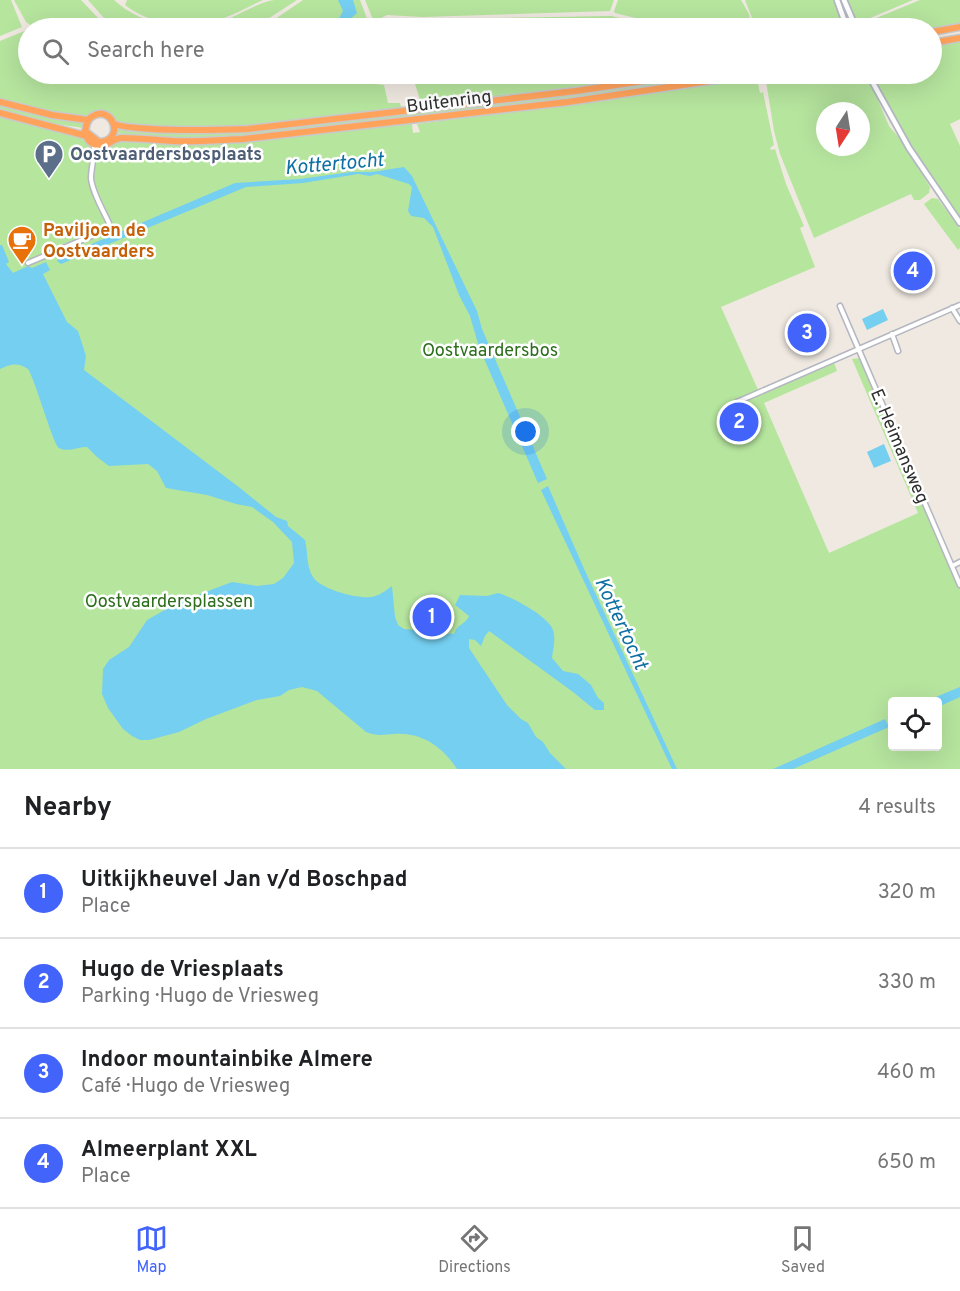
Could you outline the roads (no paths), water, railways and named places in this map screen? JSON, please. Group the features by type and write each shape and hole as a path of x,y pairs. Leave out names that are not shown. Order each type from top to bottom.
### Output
{"highway":[{"path":"942,30 960,27"},
{"path":"942,42 960,38"},
{"name":"Buitenring","path":"114,124 174,130 248,129 623,84"},
{"name":"Buitenring","path":"112,139 118,136 143,140 243,139 568,102 690,84"},
{"path":"0,102 52,115 88,120"},
{"path":"0,113 86,133 100,144 112,139 114,124 110,117 101,114 94,115 88,120 86,133"}],"street":[{"path":"837,0 844,18"},
{"path":"844,0 852,18"},
{"path":"874,84 919,165 960,223"},
{"path":"28,263 108,229 109,223 92,184 91,176 100,144"},
{"path":"738,402 960,305"},
{"name":"E. Heimansweg","path":"840,306 960,585"},
{"path":"952,308 960,321"},
{"path":"892,334 898,351"},
{"path":"952,566 960,562"}],"water":[{"path":"338,0 353,0 357,13 351,18 339,18 343,11"},
{"path":"404,167 412,176 477,311 482,329 547,479 538,483 479,347 470,316 459,295 433,227 424,218 411,216 408,211 412,187 409,184 377,174 370,176 358,174 303,183 246,187 61,264 57,261 61,257 235,183 300,179"},
{"path":"0,245 9,262 6,264 13,273 28,266 32,268 46,262 50,270 43,274 67,322 78,331 86,356 84,370 276,517 287,521 288,526 305,540 309,569 317,581 348,595 365,597 377,596 392,586 395,617 398,625 404,629 454,634 469,616 455,605 460,595 487,596 498,593 512,598 544,619 554,634 552,658 563,671 578,674 591,685 598,698 604,703 604,710 595,710 489,631 481,646 475,640 469,639 469,648 507,705 528,723 536,737 566,769 457,769 438,747 430,742 413,735 376,735 366,732 317,691 302,687 289,690 280,696 257,700 179,732 149,740 140,740 123,729 108,708 102,694 103,669 109,660 129,647 147,620 179,602 232,582 257,586 274,584 283,578 294,563 292,542 273,522 252,507 207,495 166,488 157,471 148,464 109,466 87,447 66,450 59,448 28,369 14,364 0,369"},
{"path":"883,309 888,320 867,330 862,319"},
{"path":"884,444 891,461 874,468 867,452"},
{"path":"548,486 677,769 672,769 541,490"},
{"path":"960,687 960,697 942,705 942,697 936,697"},
{"path":"885,719 888,725 888,727 793,769 773,769"}],"place":[{"name":"Oostvaardersbosplaats","path":"49,180"},
{"name":"Paviljoen de Oostvaarders","path":"22,266"},
{"name":"Almeerplant XXL","path":"913,271"},
{"name":"Indoor mountainbike Almere","path":"807,333"},
{"name":"Hugo de Vriesplaats","path":"739,422"},
{"name":"Uitkijkheuvel Jan v/d Boschpad","path":"432,617"}],"water label":[{"name":"Kottertocht","path":"334,163"},
{"name":"Kottertocht","path":"622,623"}],"park label":[{"name":"Oostvaardersbos","path":"490,350"},
{"name":"Oostvaardersplassen","path":"169,601"}]}
